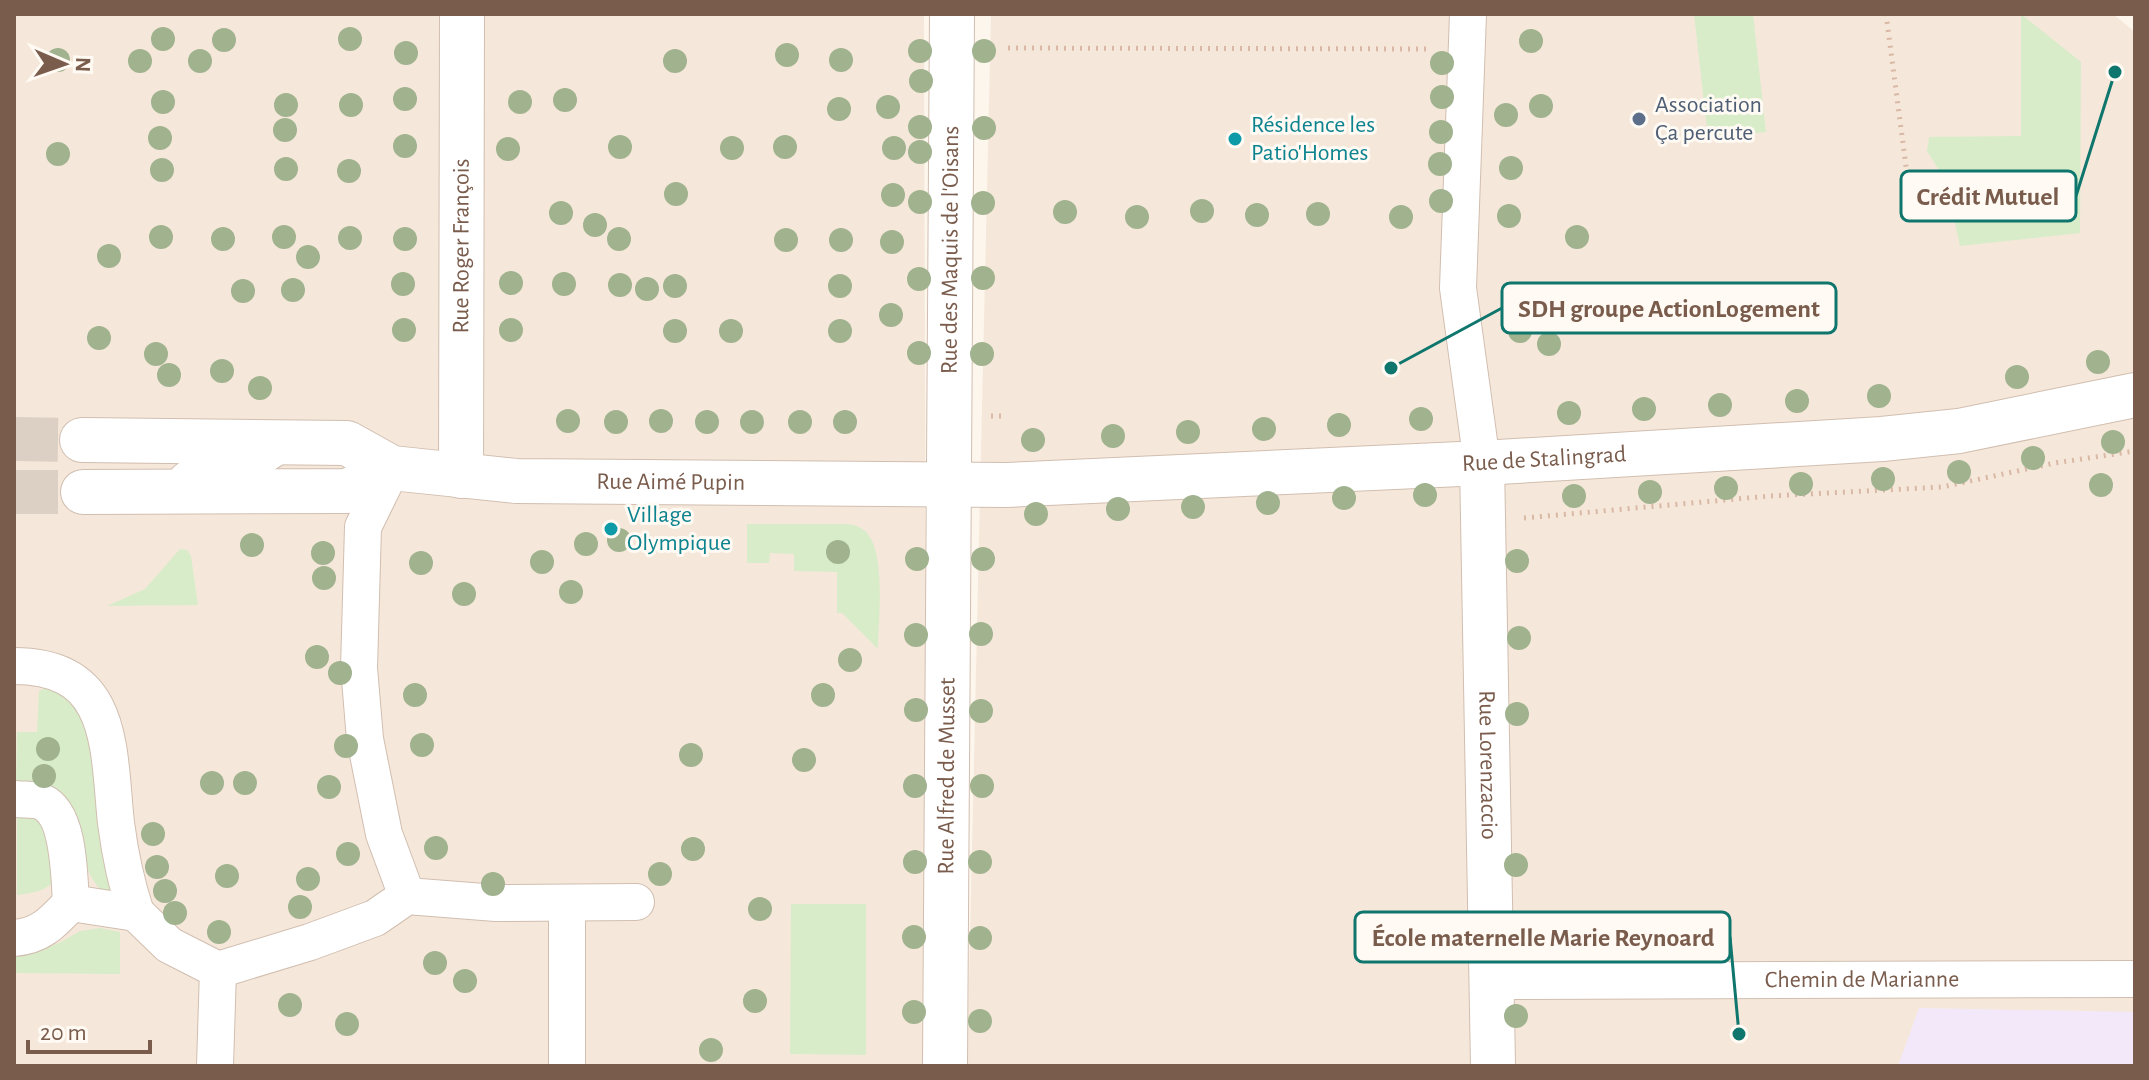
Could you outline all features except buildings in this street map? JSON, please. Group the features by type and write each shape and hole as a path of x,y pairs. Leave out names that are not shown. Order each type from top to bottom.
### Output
{"street":[{"name":"Rue Roger François","path":"461,476 462,14"},
{"name":"Rue des Maquis de l'Oisans","path":"950,485 952,14"},
{"path":"1468,31 1458,288 1482,463"},
{"name":"Rue de Stalingrad","path":"950,485 1482,463 1882,439 1959,431 2135,395"},
{"name":"Rue Aimé Pupin","path":"83,492 140,461 297,442 347,443 392,468 461,476 589,483 950,485"},
{"name":"Rue Aimé Pupin","path":"140,461 348,491 392,468"},
{"name":"Rue Lorenzaccio","path":"1482,463 1493,1066"},
{"path":"392,468 363,527 359,668 365,739 384,834 407,896"},
{"name":"Rue Alfred de Musset","path":"945,1066 950,485"},
{"path":"14,666 34,666 63,673 85,691 106,728 126,882 136,913 169,945 218,970 375,918 407,896 496,903 636,902"},
{"path":"14,938 29,937 47,929 71,903 68,860 59,816 42,801 16,799"},
{"path":"71,903 136,913"},
{"path":"567,904 567,1066"},
{"path":"215,1066 218,970"},
{"name":"Chemin de Marianne","path":"1492,981 2135,979"}],"lane":[{"path":"140,461 182,476 197,465 261,464 297,442"}],"path":[{"path":"1886,14 1907,174"},
{"path":"1008,48 1396,51 1468,31"},
{"path":"1483,522 1770,496 1942,487 2055,463 2135,451"}],"shaded area":[{"name":"Village Olympique","path":"14,14 924,14 927,1066 14,1066"},
{"path":"991,14 2113,14 2135,32 2135,1066 967,1066"},
{"path":"1919,1008 2135,1012 2135,1066 1898,1066"}],"green space":[{"path":"1694,14 1753,14 1766,132 1708,138"},
{"path":"2021,14 2081,62 2080,233 1960,246 1946,181 1927,151 1929,137 2021,136"},
{"path":"747,524 845,524 865,531 872,541 879,570 878,649 842,613 837,613 837,572 794,571 794,554 770,553 769,563 747,563"},
{"path":"180,549 187,550 191,556 198,605 107,606 145,589"},
{"path":"47,687 64,693 95,733 115,890 106,893 96,885 89,873 73,813 60,792 50,787 16,785 17,732 37,732 39,691"},
{"path":"17,813 38,818 52,833 55,881 42,890 17,895"},
{"path":"791,904 866,904 866,1055 790,1054"},
{"path":"100,928 120,932 120,974 14,973 14,951 39,951 80,931"}],"tunnel":[{"path":"14,439 82,440"},
{"path":"14,492 83,492"}],"place":[{"name":"Crédit Mutuel","path":"2115,72"},
{"name":"Association Ça percute","path":"1639,119"},
{"name":"Résidence les Patio'Homes","path":"1235,139"},
{"name":"SDH groupe ActionLogement","path":"1391,368"},
{"name":"Village Olympique","path":"611,529"},
{"name":"École maternelle Marie Reynoard","path":"1739,1034"}]}
